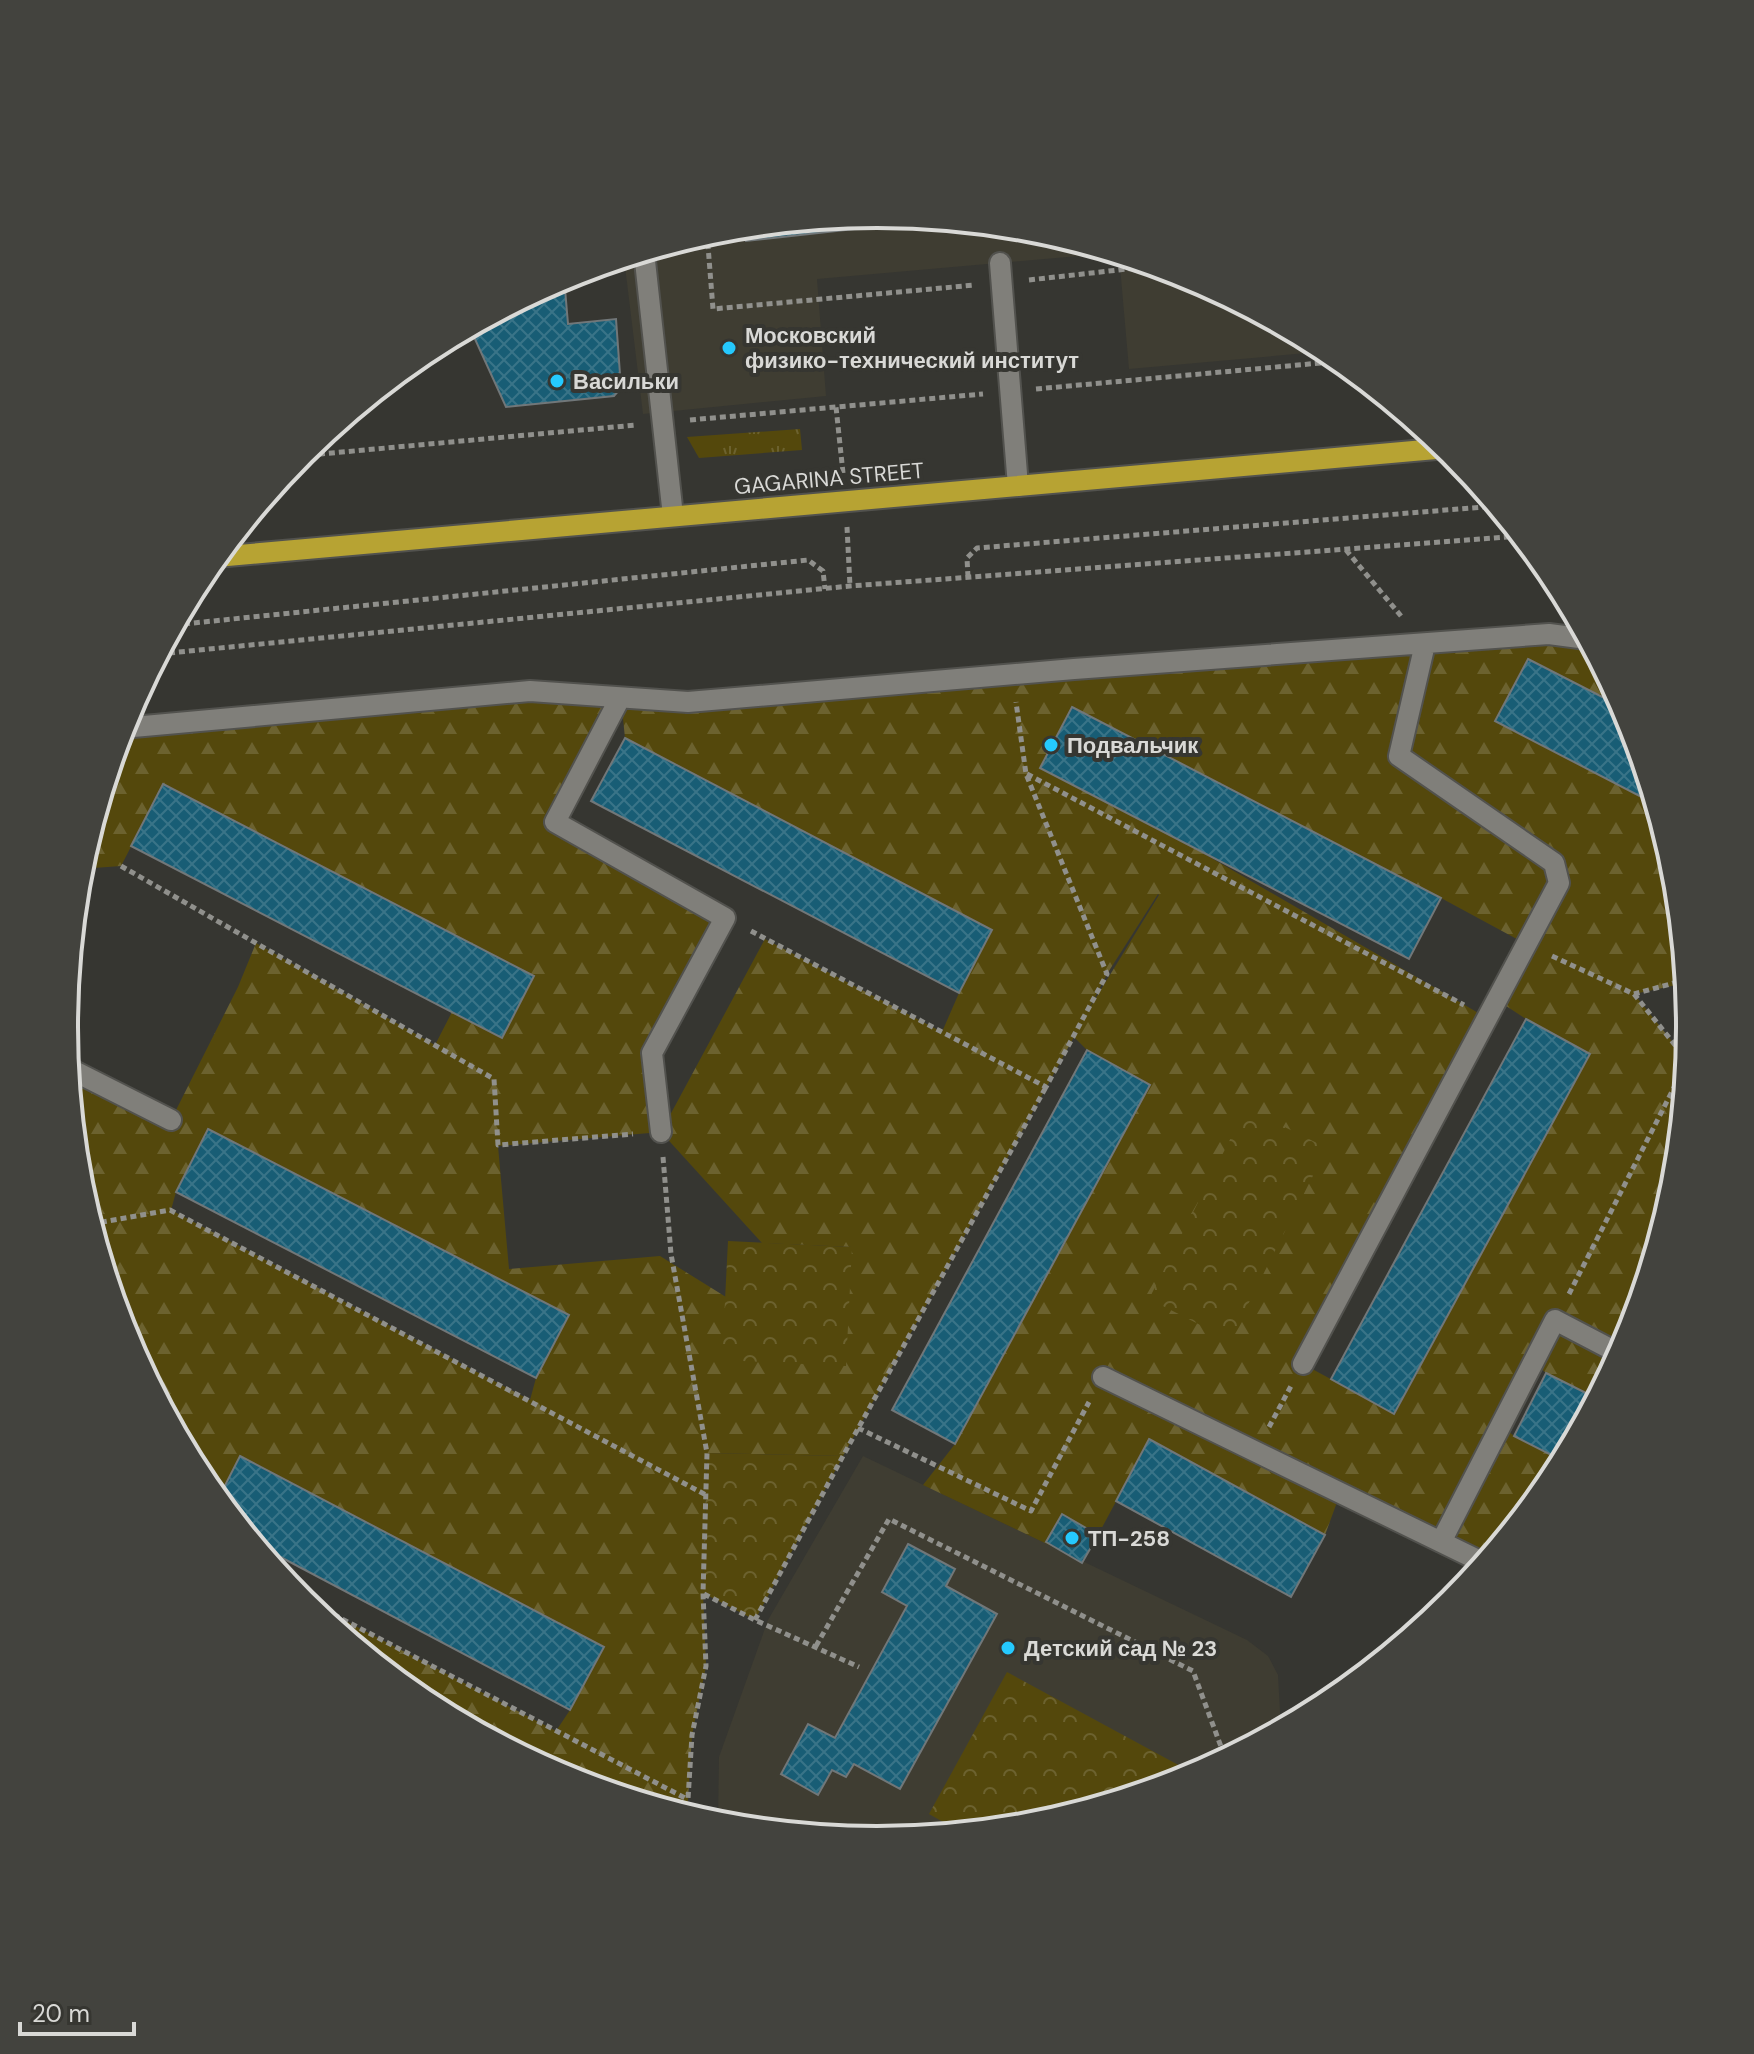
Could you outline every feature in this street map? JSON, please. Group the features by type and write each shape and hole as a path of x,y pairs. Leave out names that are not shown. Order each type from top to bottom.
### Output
{"main road":[{"name":"GAGARINA STREET","path":"233,556 1429,450"}],"lane":[{"path":"645,262 673,516"},
{"path":"1001,273 1018,486"},
{"path":"137,727 530,691 688,702 1074,669 1549,634 1574,637"},
{"path":"1303,1364 1559,883 1554,863 1399,756 1425,644"},
{"path":"620,698 555,822 725,918 652,1053 661,1132"},
{"path":"80,1074 171,1120"},
{"path":"1441,1542 1555,1320 1608,1348"},
{"path":"1103,1377 1474,1558"}],"path":[{"path":"708,246 713,309 1001,273 1125,267"},
{"path":"320,454 836,407"},
{"path":"968,577 967,558 977,548 1484,507"},
{"path":"171,653 825,589 1508,537"},
{"path":"1346,549 1425,644"},
{"path":"187,624 808,560 823,571 825,589"},
{"path":"755,1620 1107,974 1026,774 1012,676"},
{"path":"1026,774 1487,1018"},
{"path":"121,866 494,1079 498,1145 661,1132 671,1254 707,1453 703,1593 706,1666 692,1735 687,1800 339,1617"},
{"path":"725,918 1046,1087"},
{"path":"1526,944 1634,994 1675,1046"},
{"path":"1634,994 1674,983"},
{"path":"1555,1320 1673,1088"},
{"path":"102,1222 170,1210 706,1495"},
{"path":"1256,1451 1303,1364"},
{"path":"858,1428 1031,1511 1103,1377"},
{"path":"816,1646 889,1519 1193,1671 1221,1748"},
{"path":"703,1593 859,1667"}],"shaded area":[{"name":"Московский физико-технический институт","path":"877,228 981,235 1085,255 817,279 826,396 643,414 625,268 721,243 825,230"},
{"name":"Московский физико-технический институт","path":"1120,266 1230,310 1305,353 1129,369"},
{"name":"Детский сад № 23","path":"863,1456 1247,1640 1268,1656 1278,1675 1280,1716 1230,1744 1134,1784 1033,1811 929,1824 877,1826 773,1819 718,1810 719,1757 768,1620"}],"green space":[{"path":"800,429 802,450 699,458 687,437"},
{"path":"1575,640 1605,698 1528,659 1495,721 1642,797 1661,871 1674,985 1634,994 1675,1045 1669,1131 1661,1183 1634,1284 1594,1380 1587,1393 1546,1373 1534,1362 1501,1425 1514,1436 1551,1455 1478,1554 1474,1558 1340,1494 1325,1535 1149,1440 1098,1535 1062,1514 1049,1545 923,1485 955,1444 1150,1085 1087,1050 1074,1037 843,1456 707,1453 703,1593 706,1666 692,1735 688,1803 620,1784 524,1744 433,1691 350,1628 339,1617 556,1731 603,1647 241,1456 224,1487 160,1380 120,1284 93,1183 80,1074 171,1120 238,987 256,943 435,1045 452,1012 502,1037 163,785 121,866 94,868 120,770 137,727 530,691 620,698","holes":["621,699 625,738 992,930 942,1032 765,939 662,1130 652,1053 725,918 555,822","1072,707 1526,944 1497,1000 1589,1054 1395,1414 1303,1364 1487,1018 1189,845 1041,768","1159,895 1086,1014 1107,974","208,1129 568,1314 536,1378 530,1400 171,1210 176,1192","661,1132 762,1243 852,1247 723,1360 726,1297 660,1256 509,1269 498,1146"]},
{"path":"1246,1108 1327,1148 1230,1340 1149,1299"},
{"path":"728,1241 852,1247 846,1366 722,1360"},
{"path":"707,1453 843,1456 755,1620 703,1593"},
{"path":"1007,1672 1180,1766 1134,1784 1033,1811 944,1823 929,1814"}],"building":[{"path":"856,229 746,241 773,235"},
{"path":"565,292 568,324 616,319 621,388 614,396 506,407 474,337"},
{"path":"1528,659 1605,698 1642,797 1495,721"},
{"path":"1072,707 1441,898 1409,959 1040,768"},
{"path":"625,738 992,930 959,993 591,801"},
{"path":"163,784 534,976 502,1038 131,846"},
{"path":"1526,1019 1590,1054 1394,1414 1331,1379"},
{"path":"1087,1050 1150,1085 955,1444 892,1410"},
{"path":"208,1129 569,1315 536,1378 176,1192"},
{"path":"1546,1373 1587,1393 1551,1455 1514,1436"},
{"path":"1149,1439 1325,1535 1291,1597 1116,1501"},
{"path":"240,1456 604,1647 570,1710 277,1555 224,1487"},
{"name":"ТП-258","path":"1062,1514 1098,1535 1082,1563 1046,1542"},
{"path":"908,1544 955,1569 946,1586 997,1614 900,1789 854,1764 846,1777 832,1770 818,1795 781,1774 808,1724 835,1738 907,1606 882,1592"}],"place":[{"name":"Московский физико-технический институт","path":"729,348"},
{"name":"Васильки","path":"557,381"},
{"name":"Подвальчик","path":"1051,745"},
{"name":"ТП-258","path":"1072,1538"},
{"name":"Детский сад № 23","path":"1008,1648"}]}
